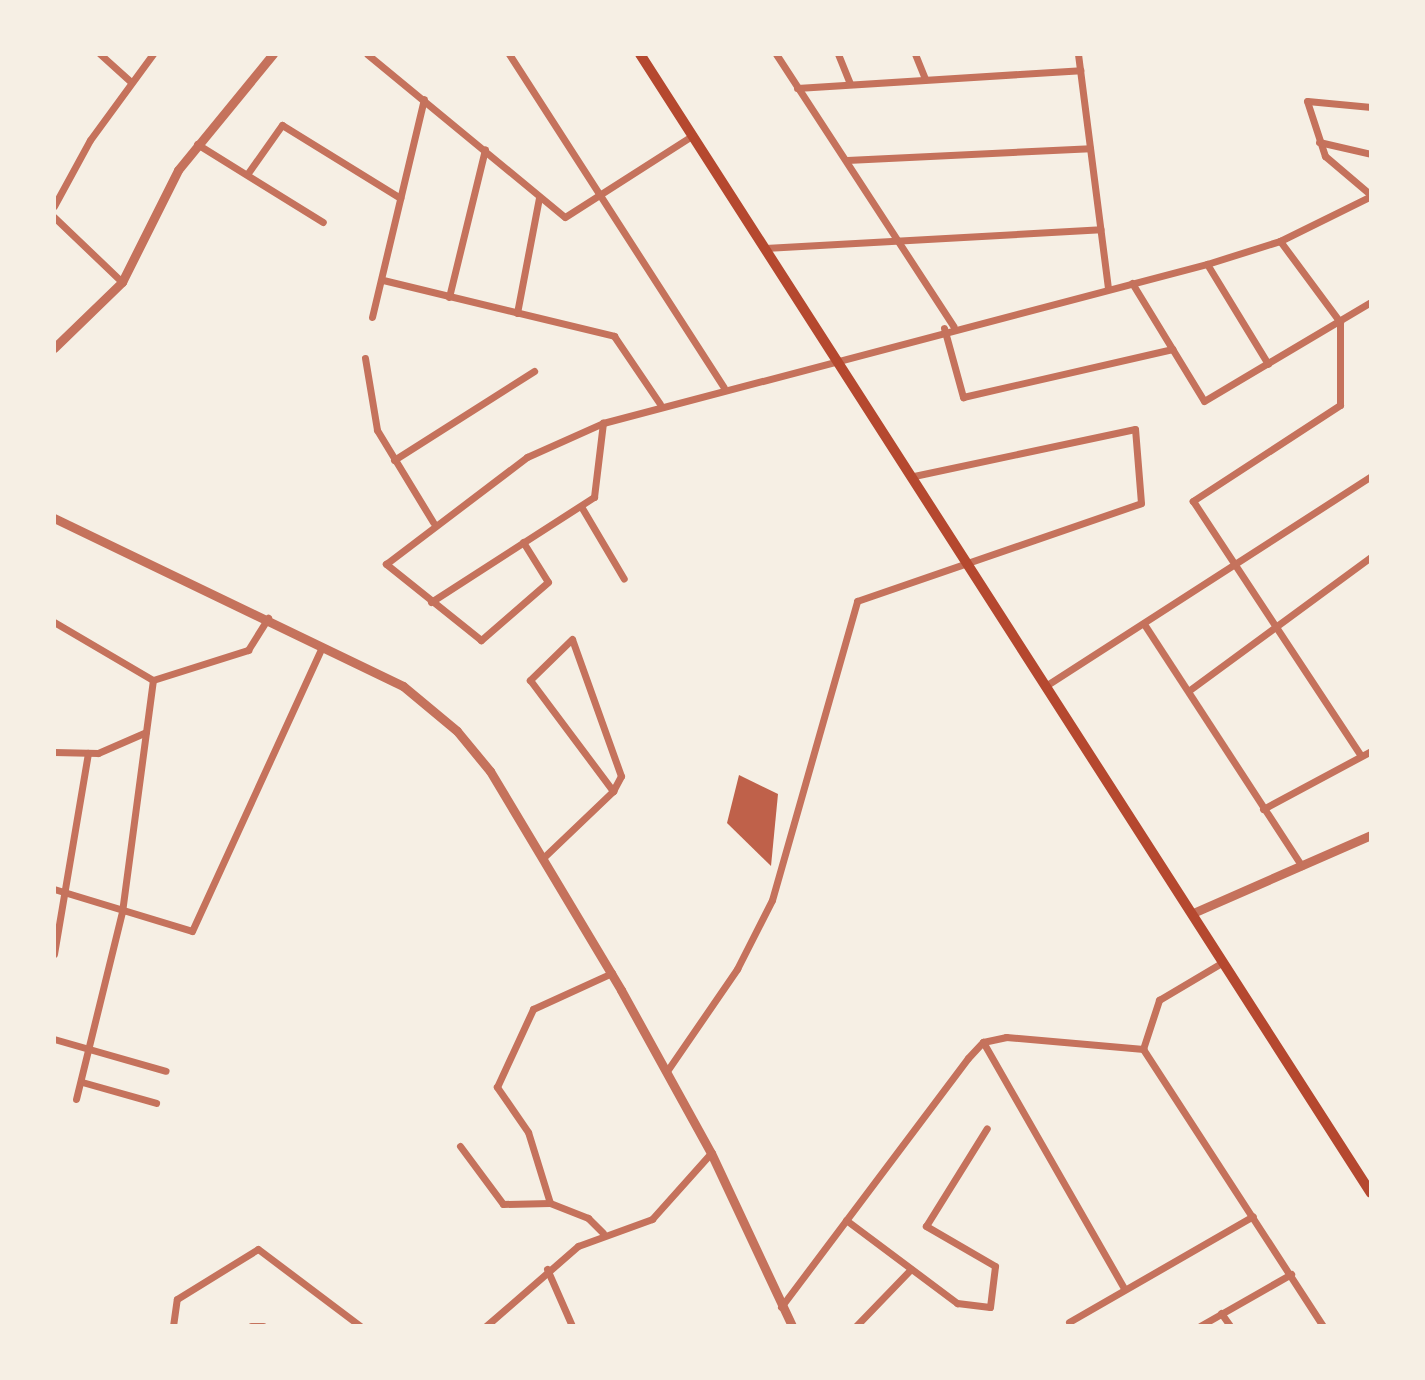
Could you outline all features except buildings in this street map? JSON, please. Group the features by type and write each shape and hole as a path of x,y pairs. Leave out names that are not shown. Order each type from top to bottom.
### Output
{"main road":[{"path":"640,54 970,561 1371,1193"}],"street":[{"path":"100,54 131,82"},
{"path":"54,206 131,82 153,54"},
{"path":"54,348 122,282 197,144 273,54"},
{"path":"367,54 485,149 539,198 568,217 693,135"},
{"path":"509,54 598,199 724,387"},
{"path":"776,54 953,326"},
{"path":"838,54 850,84"},
{"path":"915,54 925,79"},
{"path":"1078,54 1108,289"},
{"path":"797,88 1080,70"},
{"path":"372,317 424,99"},
{"path":"523,542 548,582 482,639 431,602 385,562 433,522 527,457 603,423 660,404 944,328 1207,264 1280,241 1371,195 1319,142 1309,99 1371,107"},
{"path":"248,173 282,125 400,198"},
{"path":"1319,142 1371,154"},
{"path":"197,144 323,222"},
{"path":"847,160 1090,148"},
{"path":"449,297 485,149"},
{"path":"517,313 539,198"},
{"path":"54,217 122,282"},
{"path":"765,248 896,236 1100,229"},
{"path":"1280,241 1340,322 1340,406 1193,499 1360,754"},
{"path":"1207,264 1268,364"},
{"path":"383,280 614,336 660,404"},
{"path":"1132,283 1204,401 1371,302"},
{"path":"944,328 963,397 1173,349"},
{"path":"365,358 371,412 394,460 433,522"},
{"path":"394,460 534,371"},
{"path":"431,602 582,508 598,492 603,423"},
{"path":"667,1071 737,969 772,900 851,612 875,591 949,575 970,561 1138,506 1137,429 914,476"},
{"path":"1047,685 1371,476"},
{"path":"582,508 624,579"},
{"path":"54,518 268,618 430,704 490,771 612,973 711,1153 792,1326"},
{"path":"1191,689 1371,557"},
{"path":"54,637 57,625 153,680 248,650 268,618"},
{"path":"1144,624 1191,689 1263,809 1302,866"},
{"path":"543,858 613,791 620,773 572,639 530,680 613,791"},
{"path":"54,889 192,931 322,647"},
{"path":"76,1099 92,1052 122,912 153,680"},
{"path":"54,752 88,753 146,732"},
{"path":"1263,809 1360,754 1371,751"},
{"path":"54,954 68,893 88,753"},
{"path":"1193,913 1371,835"},
{"path":"1143,1049 1159,1000 1223,962"},
{"path":"550,1203 528,1132 497,1087 533,1009 612,973"},
{"path":"781,1307 983,1042 1006,1037 1143,1049"},
{"path":"54,1039 166,1071"},
{"path":"983,1042 1124,1288"},
{"path":"1143,1049 1323,1326"},
{"path":"82,1082 156,1103"},
{"path":"846,1220 957,1303 980,1309 992,1304 995,1266 926,1226 987,1128"},
{"path":"460,1146 503,1204 550,1203 588,1218 603,1233"},
{"path":"486,1326 547,1269 603,1233 644,1225 711,1153"},
{"path":"1069,1322 1253,1216"},
{"path":"173,1326 177,1299 258,1249 355,1325"},
{"path":"547,1269 572,1326"},
{"path":"856,1326 911,1269"},
{"path":"1200,1326 1291,1274"},
{"path":"1221,1313 1230,1326"},
{"path":"251,1326 263,1326"}]}
